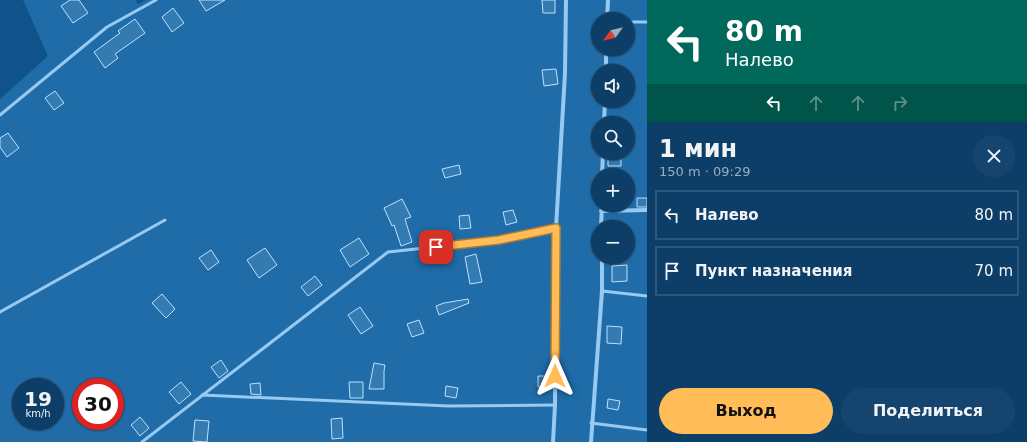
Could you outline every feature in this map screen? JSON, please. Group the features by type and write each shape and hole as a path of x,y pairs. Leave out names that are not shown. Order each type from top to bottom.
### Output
{"street":[{"path":"553,442 555,405 556,228 565,73 566,0"},
{"path":"607,12 608,0"},
{"path":"635,210 647,210"},
{"path":"591,442 602,291 602,264"}],"lane":[{"path":"0,115 107,27 156,0"},
{"path":"635,22 647,22"},
{"path":"0,312 165,220"},
{"path":"142,442 388,252 499,240 556,228"},
{"path":"602,291 647,296"},
{"path":"202,395 450,406 555,405"},
{"path":"592,423 647,430"}],"shaded area":[{"path":"23,0 135,0 138,4 146,0 647,0 647,442 0,442 0,99 48,56"}],"building":[{"path":"70,0 79,0 88,13 73,23 61,6"},
{"path":"199,0 225,0 206,11"},
{"path":"542,0 555,0 555,13 543,13"},
{"path":"173,8 184,23 172,32 162,17"},
{"path":"135,19 145,33 115,54 118,58 105,68 94,52 120,33 118,31"},
{"path":"556,69 558,84 544,86 542,70"},
{"path":"55,91 64,103 54,110 45,98"},
{"path":"8,133 19,148 7,157 0,147 0,138"},
{"path":"608,160 621,160 621,166 608,166"},
{"path":"459,165 461,174 445,178 442,169"},
{"path":"637,198 647,198 647,207 637,207"},
{"path":"402,199 411,217 405,219 412,242 401,246 394,225 392,226 384,208"},
{"path":"513,210 517,222 506,225 503,212"},
{"path":"469,215 471,228 460,229 459,216"},
{"path":"359,238 369,254 350,267 340,250"},
{"path":"265,248 277,265 259,278 247,260"},
{"path":"211,250 219,262 208,270 199,258"},
{"path":"476,254 482,282 470,284 465,257"},
{"path":"627,265 627,281 612,282 612,266"},
{"path":"315,276 322,285 308,296 301,287"},
{"path":"162,294 175,309 166,318 152,303"},
{"path":"468,299 469,303 439,315 436,306 444,303"},
{"path":"360,307 373,326 361,334 348,315"},
{"path":"419,320 424,333 412,337 407,324"},
{"path":"607,326 622,327 621,344 607,343"},
{"path":"221,360 228,371 219,378 211,367"},
{"path":"374,363 385,365 384,389 369,389"},
{"path":"538,376 549,376 549,387 538,387"},
{"path":"181,382 191,394 179,404 169,392"},
{"path":"349,382 363,382 363,398 350,398"},
{"path":"260,383 261,395 251,394 250,384"},
{"path":"446,386 458,388 456,398 445,396"},
{"path":"608,399 620,401 618,410 607,408"},
{"path":"140,417 149,428 140,436 131,425"},
{"path":"342,418 343,438 332,439 331,419"},
{"path":"195,420 209,421 207,442 193,441"}],"route":[{"path":"436,247 499,240 556,228 555,376"}]}
